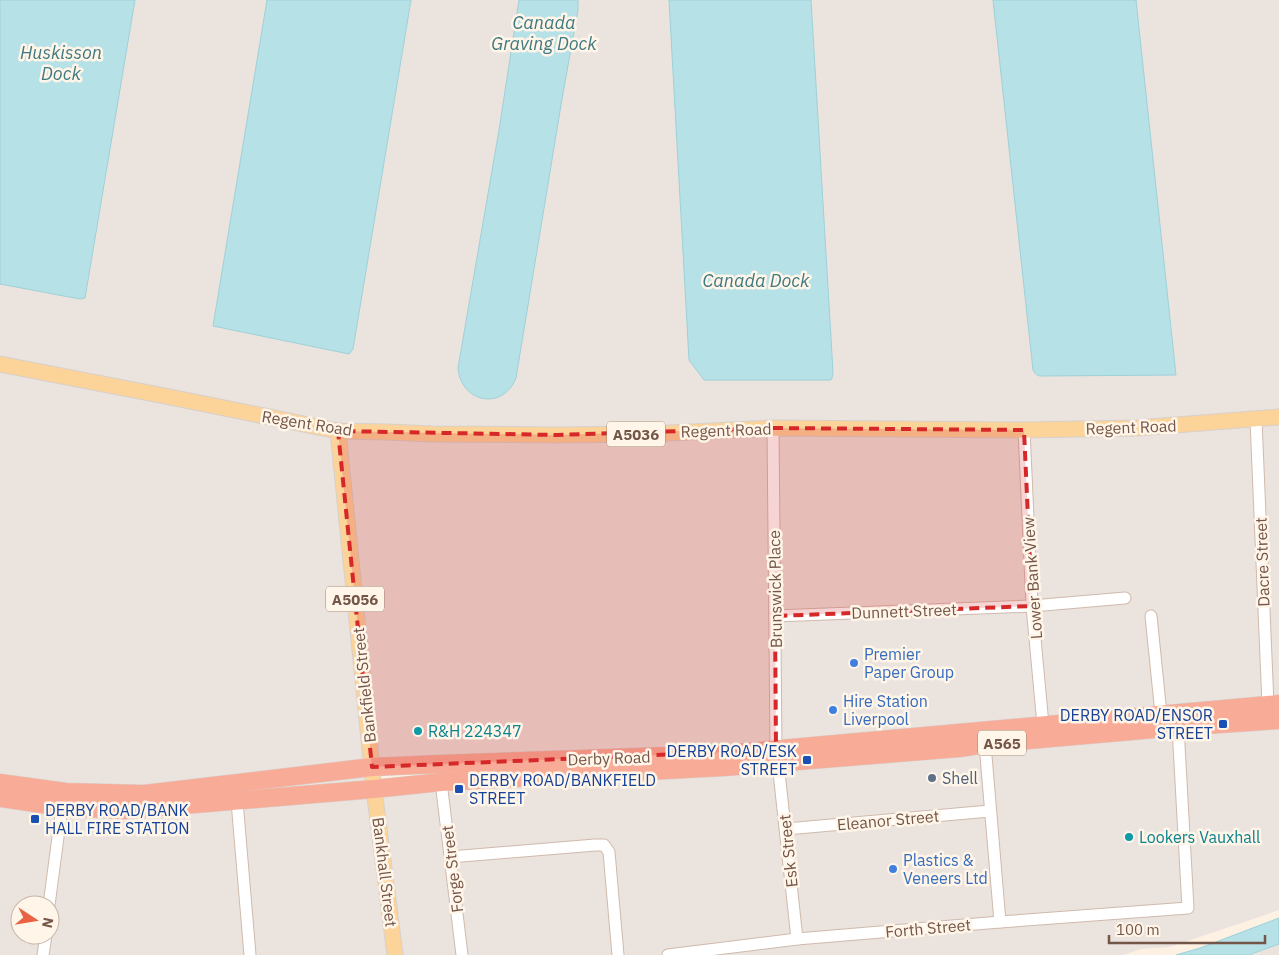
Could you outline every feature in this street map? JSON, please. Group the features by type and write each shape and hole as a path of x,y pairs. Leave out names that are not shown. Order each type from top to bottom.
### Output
{"highway":[{"name":"Derby Road","path":"0,798 62,807 125,810 441,782 725,767 777,756 1043,726 1274,704"},
{"name":"Derby Road","path":"0,783 66,792 144,794 372,767 725,754 777,756 960,748 1178,726 1279,720"},
{"path":"372,767 379,776 388,779 465,776 487,780"},
{"path":"257,781 281,787 361,780 368,782 374,789"}],"main road":[{"name":"Regent Road","path":"0,364 338,431 566,435 648,434 773,428 1024,430 1137,428 1279,417"},
{"name":"Bankfield Street","path":"338,431 374,789"},
{"name":"Bankhall Street","path":"374,789 395,955"}],"street":[{"name":"Dacre Street","path":"1256,420 1274,704"},
{"name":"Brunswick Place","path":"773,428 777,756"},
{"name":"Lower Bank View","path":"1024,430 1032,606 1043,726"},
{"name":"Dunnett Street","path":"775,616 1032,606 1125,598"},
{"path":"1151,616 1161,714"},
{"name":"Forth Street","path":"668,955 797,939 1188,908 1178,726"},
{"path":"985,744 1000,922"},
{"name":"Esk Street","path":"777,756 797,939"},
{"name":"Forge Street","path":"441,782 462,955"},
{"path":"237,801 250,955"},
{"path":"51,895 62,807"},
{"name":"Eleanor Street","path":"786,829 990,811"},
{"path":"450,857 604,845 609,852 618,955"}],"highlighted area":[{"path":"773,428 1024,430 1032,606 775,616 776,750 372,767 338,431 557,435"}],"shaded area":[{"path":"0,0 1279,0 1279,704 1043,725 372,767 374,789 1279,720 1279,910 1170,947 1141,949 1123,955 0,955"},
{"path":"1279,944 1279,955 1250,955 1259,952"}],"water":[{"name":"Huskisson Dock","path":"0,0 135,0 85,298 80,299 0,284"},
{"path":"267,0 411,0 353,349 349,354 213,326"},
{"name":"Canada Graving Dock","path":"519,0 578,0 578,10 516,378 510,388 502,395 493,399 474,395 466,389 458,368 499,130"},
{"name":"Canada Dock","path":"669,0 811,0 833,372 831,380 704,380 689,360"},
{"path":"993,0 1136,0 1176,375 1040,376 1033,370"},
{"path":"1279,918 1279,944 1249,955 1176,955 1200,948"}],"place":[{"name":"Premier Paper Group","path":"854,663"},
{"name":"Hire Station Liverpool","path":"833,710"},
{"name":"DERBY ROAD/ENSOR STREET","path":"1223,724"},
{"name":"R&H 224347","path":"418,731"},
{"name":"DERBY ROAD/ESK STREET","path":"807,760"},
{"name":"Shell","path":"932,778"},
{"name":"DERBY ROAD/BANKFIELD STREET","path":"459,789"},
{"name":"DERBY ROAD/BANK HALL FIRE STATION","path":"35,819"},
{"name":"Lookers Vauxhall","path":"1129,837"},
{"name":"Plastics & Veneers Ltd","path":"893,869"}]}
